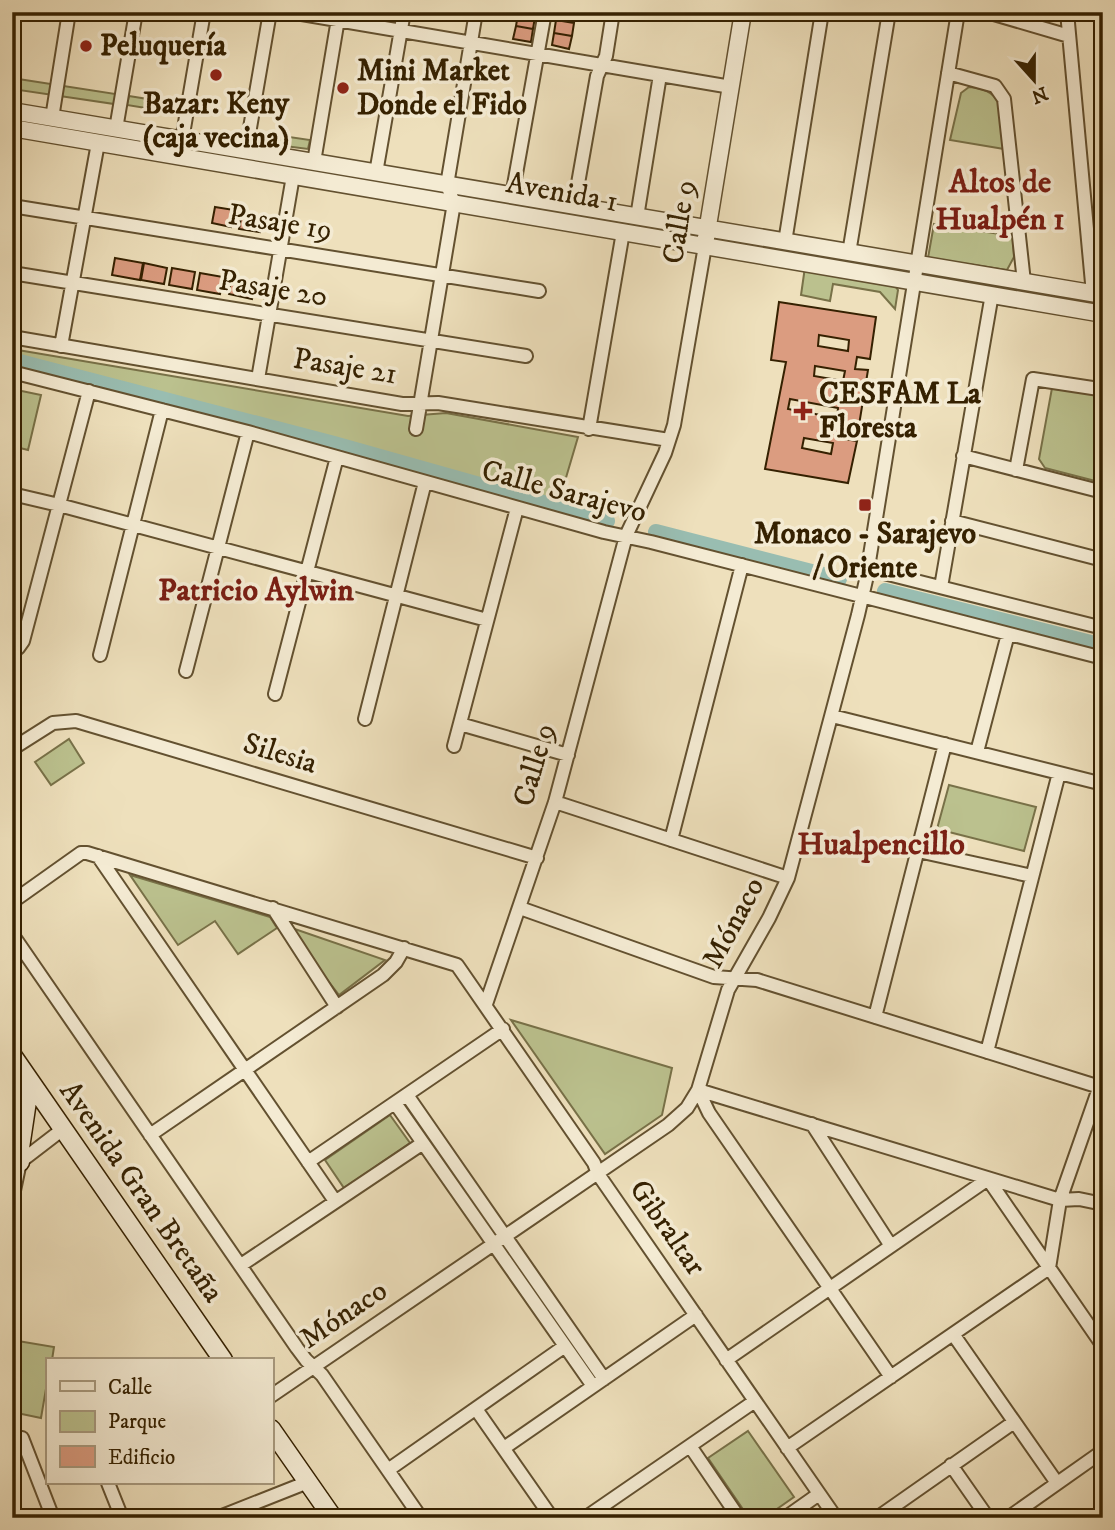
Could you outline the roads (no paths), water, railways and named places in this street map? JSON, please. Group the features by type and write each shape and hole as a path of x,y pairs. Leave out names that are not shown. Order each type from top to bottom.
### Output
{"main road":[{"name":"Avenida Gran Bretaña","path":"12,1055 222,1358"},
{"path":"20,1162 30,1081"},
{"path":"273,1432 333,1518"}],"street":[{"path":"52,118 69,12"},
{"path":"116,129 136,12"},
{"path":"182,140 204,12"},
{"path":"246,151 270,12"},
{"path":"290,12 338,16 401,31 731,87"},
{"path":"376,173 404,12"},
{"path":"416,429 454,203 447,185 477,12"},
{"path":"512,196 545,12"},
{"path":"574,206 597,76 606,56 613,12"},
{"name":"Calle 9","path":"486,1004 555,802 626,537 669,440 677,411 743,12"},
{"path":"785,242 822,12"},
{"path":"849,253 889,12"},
{"name":"Mónaco","path":"273,1395 678,1117 698,1090 724,1001 788,877 863,596 958,12"},
{"path":"987,12 1069,36"},
{"path":"1067,12 1098,295"},
{"path":"314,162 338,16"},
{"path":"948,73 995,86 1004,99 1024,282"},
{"path":"637,217 660,75"},
{"name":"Avenida 1","path":"12,111 1098,295"},
{"name":"Avenida 1","path":"12,128 1103,314"},
{"path":"61,346 97,143"},
{"path":"258,379 293,176"},
{"name":"Pasaje 19","path":"12,206 539,292"},
{"path":"589,429 623,232"},
{"name":"Pasaje 20","path":"12,273 526,356"},
{"path":"941,587 992,294"},
{"name":"Pasaje 21","path":"12,337 402,404 438,403 669,440"},
{"name":"Calle Sarajevo","path":"12,372 248,432 626,537 1103,658"},
{"path":"1016,470 1033,379 1099,388 1103,392"},
{"path":"13,650 23,641 89,391"},
{"path":"100,655 162,410"},
{"path":"186,671 248,432"},
{"path":"963,456 1103,492"},
{"path":"275,694 337,457"},
{"path":"365,719 425,482"},
{"path":"12,494 487,620"},
{"path":"454,746 516,508"},
{"path":"952,521 1103,560"},
{"path":"671,840 742,565"},
{"path":"868,569 1103,628"},
{"path":"977,752 1008,634"},
{"path":"832,716 1103,784"},
{"name":"Silesia","path":"12,750 53,723 76,721 537,858"},
{"path":"460,724 568,755"},
{"path":"875,1017 945,744"},
{"path":"987,1052 1059,773"},
{"path":"555,802 788,877"},
{"path":"918,850 1032,876"},
{"path":"12,902 81,853 404,948 390,969 150,1135"},
{"path":"98,856 335,1201"},
{"path":"273,908 337,1007"},
{"path":"520,908 714,977 757,980 987,1052 1102,1084 1060,1200 1049,1268 787,1448"},
{"path":"12,934 306,1360 322,1375 421,1518"},
{"name":"Gibraltar","path":"404,948 459,967 594,1163 598,1174 836,1518"},
{"path":"308,1162 503,1029"},
{"path":"698,1090 1060,1200 1079,1199 1103,1204"},
{"path":"698,1090 709,1113 891,1377"},
{"path":"407,1095 506,1237 599,1382"},
{"path":"395,1103 565,1346 599,1382"},
{"path":"812,1124 891,1246"},
{"path":"241,1265 420,1139 429,1126"},
{"path":"12,1200 20,1162 63,1129"},
{"path":"726,1360 988,1179"},
{"path":"988,1179 1103,1346"},
{"path":"504,1448 695,1315"},
{"path":"953,1334 1057,1483"},
{"path":"388,1470 565,1346"},
{"path":"585,1518 755,1401"},
{"path":"476,1409 552,1518"},
{"path":"877,1518 1014,1422"},
{"path":"22,1438 53,1518"},
{"path":"690,1446 739,1518"},
{"path":"1008,1518 1103,1451"},
{"path":"951,1465 988,1518"},
{"path":"217,1518 308,1482"},
{"path":"108,1484 122,1518"},
{"path":"785,1518 819,1494"}],"waterway":[{"path":"12,360 334,444 607,521"},
{"path":"656,532 839,579"},
{"path":"885,591 1103,646"}],"place":[{"name":"Peluquería","path":"86,46"},
{"name":"Bazar: Keny (caja vecina)","path":"216,75"},
{"name":"Mini Market Donde el Fido","path":"343,88"},
{"name":"CESFAM La Floresta","path":"803,411"},
{"name":"Monaco - Sarajevo / Oriente","path":"865,505"}],"district":[{"name":"Altos de Hualpén 1","path":"1000,202"},
{"name":"Patricio Aylwin","path":"256,591"},
{"name":"Hualpencillo","path":"881,845"}]}
